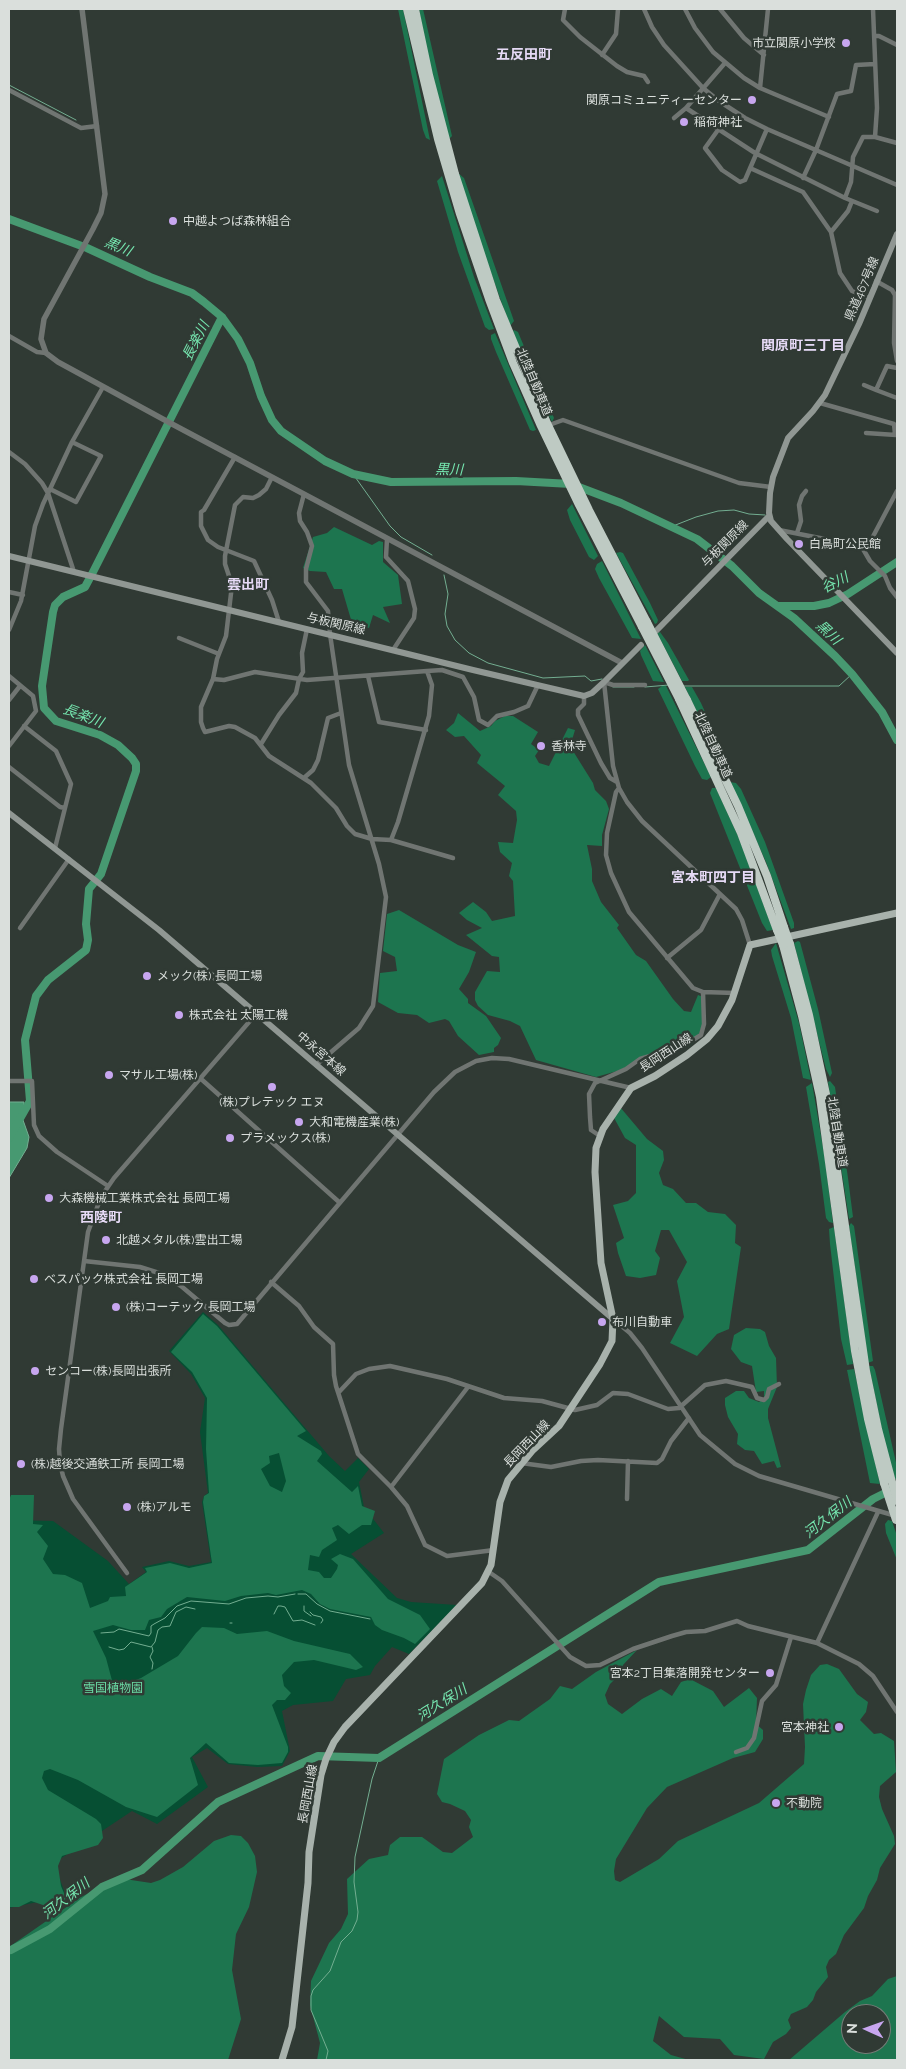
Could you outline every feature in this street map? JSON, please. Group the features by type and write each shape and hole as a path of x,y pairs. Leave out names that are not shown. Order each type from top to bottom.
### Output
{"highway":[{"name":"北陸自動車道","path":"407,9 451,174 496,300 579,505 687,700 724,786 767,876 781,929 809,1015 826,1094 836,1150 866,1371 897,1520"},
{"name":"北陸自動車道","path":"415,9 441,139"},
{"name":"北陸自動車道","path":"562,463 589,510 679,699 718,772"},
{"name":"北陸自動車道","path":"888,1483 897,1501"}],"main road":[{"name":"県道467号線","path":"769,516 771,487 788,438 820,403 859,324 897,234"},
{"path":"769,516 778,530 897,653"},
{"name":"与板関原線","path":"656,631 769,516"},
{"name":"与板関原線","path":"9,556 584,696"},
{"path":"584,696 592,693 641,645"},
{"name":"中永宮本線","path":"9,813 159,930 613,1319"},
{"path":"750,944 894,914"},
{"name":"長岡西山線","path":"282,2060 292,2026 319,1782 328,1755 334,1742 345,1727 477,1590 489,1572 494,1550 500,1502 508,1480 521,1463 560,1426 609,1349 613,1335 613,1319 600,1251 595,1167 600,1136 611,1115 631,1088 655,1076 707,1039 724,1017 750,944"}],"street":[{"path":"46,353 41,339 42,324 88,239 101,212 105,194 82,9"},
{"path":"565,9 563,20 602,55 627,72 647,80"},
{"path":"602,55 616,34 618,9"},
{"path":"644,9 652,27 664,45 704,88 745,118 897,185"},
{"path":"685,9 703,40 725,63 744,78 760,88 828,117"},
{"path":"720,9 744,38 764,55"},
{"path":"760,88 768,9"},
{"path":"873,9 877,108 875,137"},
{"path":"874,36 879,36 897,45"},
{"path":"674,118 686,108 725,63"},
{"path":"803,178 816,150 837,94 849,92 853,89 856,65 875,64"},
{"path":"9,90 82,128 97,126"},
{"path":"686,108 755,153 845,198 877,211"},
{"path":"718,130 705,148 722,170 740,182 744,180 767,129"},
{"path":"845,198 850,187 856,148 863,137 875,137 897,143"},
{"path":"750,168 798,189 813,204 831,232 840,273 852,290 869,298"},
{"path":"831,232 837,227 848,211 852,201"},
{"path":"876,281 892,290 895,298 894,343 897,361"},
{"path":"892,290 897,286"},
{"path":"9,336 37,352 46,353 58,362 103,387 622,663"},
{"path":"876,390 887,366 897,368"},
{"path":"864,385 897,398"},
{"path":"9,630 23,595 35,526 72,442 103,387"},
{"path":"820,403 894,424 896,435 866,433"},
{"path":"552,424 563,420 739,484 771,487"},
{"path":"49,491 76,502 101,456 72,442"},
{"path":"9,452 25,464 49,491 74,572"},
{"path":"235,457 200,516 203,531 208,540 218,547 254,561 272,600 278,622"},
{"path":"272,477 266,489 259,495 253,498 243,497 237,501 232,519 225,564 232,585 226,636 213,679 201,707 201,722 205,732 229,726 235,727 255,738 269,756 305,778 336,808 350,830 358,836 390,840 453,858"},
{"path":"797,532 801,521 799,505 806,491"},
{"path":"863,549 868,546 897,491"},
{"path":"304,494 299,513 300,521 308,532 312,546 306,569 306,582 328,611 349,765 372,839 386,897 374,1001 363,1023 316,1065"},
{"path":"778,530 797,532 863,549 870,561 885,576 890,588 897,597"},
{"path":"387,538 386,557 408,582 415,609 414,618 393,650"},
{"path":"9,592 23,595"},
{"path":"261,744 279,715 295,697 299,679 304,672 302,653 307,629"},
{"path":"179,638 219,654"},
{"path":"213,679 224,680 259,672 299,679 338,679 435,669 442,670 463,677 474,697 479,720 488,725 497,716 525,708 530,703 538,685"},
{"path":"390,840 426,730 432,693 432,685 427,671"},
{"path":"9,676 33,696 36,711 9,746"},
{"path":"368,676 379,722 426,730"},
{"path":"645,685 613,685 604,682 612,753 619,788 635,814 736,909 750,944"},
{"path":"9,700 20,686"},
{"path":"584,696 584,704 578,710 578,715 601,763 610,778 617,782"},
{"path":"305,778 313,770 318,760 328,718 341,713"},
{"path":"24,726 53,747 71,784 55,848"},
{"path":"9,767 65,808"},
{"path":"619,788 616,792 606,838 607,863 633,919 693,988 703,992 734,993"},
{"path":"20,928 69,859"},
{"path":"667,958 701,930 720,894"},
{"path":"600,1136 591,1130 590,1111 590,1094 598,1081 626,1069 640,1059 683,1046 702,1035 704,1024 703,992"},
{"path":"127,1573 73,1499 62,1476 60,1462 61,1429 84,1261 92,1219 108,1186 256,1014"},
{"path":"84,1261 140,1268 159,1273 181,1286 229,1325 237,1324 450,1075 471,1063 492,1058 516,1060 631,1088"},
{"path":"200,1078 340,1202"},
{"path":"9,1081 32,1081 34,1125 39,1136 57,1152 108,1186"},
{"path":"271,1282 299,1306 314,1327 333,1344 334,1375 358,1454 391,1486 407,1506 422,1541 434,1551 447,1556 494,1550"},
{"path":"613,1319 639,1344 704,1440 743,1470 860,1506 897,1520"},
{"path":"339,1392 356,1374 369,1369 390,1366 446,1379 504,1398 542,1401 580,1410 592,1408 613,1393 628,1394 668,1409 681,1407 705,1385 724,1381 736,1382 752,1387 760,1400 767,1397 768,1389 779,1384"},
{"path":"391,1486 468,1387"},
{"path":"521,1463 551,1467 582,1461 657,1463 689,1418"},
{"path":"627,1499 628,1461"},
{"path":"817,1643 878,1512"},
{"path":"489,1572 502,1581 560,1647 577,1662 594,1667 632,1649 672,1636 686,1632 705,1631 737,1621 748,1626 817,1643 867,1670 897,1712"},
{"path":"736,1752 747,1748 754,1738 762,1701 776,1685 791,1637"}],"green space":[{"path":"398,9 403,9 430,140 426,138 423,130"},
{"path":"419,9 423,9 452,136 449,139 429,62"},
{"path":"458,173 464,178 514,321 510,326 480,242"},
{"path":"442,176 474,277 494,329 489,330 485,327 458,252 437,181"},
{"path":"514,330 518,332 554,418 552,422 530,377"},
{"path":"495,333 536,430 530,430 496,352 491,339 491,335"},
{"path":"572,504 598,556 594,560 589,557 570,520 567,510"},
{"path":"334,527 372,545 379,541 383,542 383,562 398,575 402,604 383,607 390,623 373,615 369,628 352,623 342,589 334,589 326,572 310,571 303,568 313,537 327,533"},
{"path":"616,553 623,553 650,603 658,620 657,623 655,624"},
{"path":"602,561 641,639 632,638 599,578 595,569 597,564"},
{"path":"660,632 688,681 682,681 657,633"},
{"path":"645,645 664,682 653,681 640,651"},
{"path":"666,686 711,777 707,780 702,779 695,766 658,689"},
{"path":"685,687 692,687 701,703 730,767 729,774 726,774"},
{"path":"458,713 480,731 505,716 513,716 538,732 531,744 539,750 535,756 539,763 549,766 568,728 575,730 572,740 573,751 593,783 595,790 606,801 609,809 602,835 602,846 587,845 592,869 592,881 601,902 619,925 617,928 636,955 646,961 684,1011 691,1012 698,995 703,997 702,1026 699,1035 691,1045 672,1054 657,1055 631,1064 621,1070 596,1077 536,1060 520,1026 488,1015 478,1006 475,1000 475,992 487,971 500,972 499,957 492,956 466,935 482,928 459,913 473,902 486,912 492,921 515,916 513,881 509,876 512,863 500,852 498,842 513,843 517,820 516,811 498,795 505,786 477,763 481,755 464,736 455,737 446,730 454,723"},
{"path":"730,782 736,783 741,789 765,842 794,923 794,928 791,929 766,862"},
{"path":"712,788 716,788 739,838 773,930 767,931 762,923 710,793"},
{"path":"399,910 458,945 476,952 469,972 459,989 468,999 468,1003 486,1016 501,1038 498,1045 494,1048 494,1052 479,1055 458,1036 449,1021 445,1019 429,1023 417,1015 398,1013 378,1002 380,973 397,971 395,957 383,951 387,914"},
{"path":"800,942 818,1009 832,1073 830,1077 826,1069 794,943"},
{"path":"776,943 799,1023 811,1080 803,1078 791,1018 772,956 771,950"},
{"path":"830,1081 835,1087 848,1178 853,1217 849,1219 828,1082"},
{"path":"812,1083 825,1159 833,1223 829,1222 826,1218 806,1087"},
{"path":"620,1107 647,1139 663,1151 664,1160 659,1173 663,1185 673,1189 686,1203 696,1203 708,1212 725,1214 736,1225 735,1243 741,1247 729,1329 717,1334 697,1356 670,1343 684,1317 677,1281 687,1262 669,1230 661,1230 655,1251 660,1258 656,1275 640,1278 626,1276 618,1253 616,1243 624,1238 613,1205 628,1201 636,1193 636,1145 625,1138 613,1116"},
{"path":"851,1223 854,1226 873,1361 868,1363 849,1226"},
{"path":"834,1227 853,1364 847,1365 841,1339 830,1244 829,1229"},
{"name":"雪国植物園","path":"203,1312 218,1325 329,1456 345,1471 358,1458 369,1469 359,1482 364,1507 384,1533 351,1554 397,1598 411,1602 457,1605 409,1654 392,1647 375,1666 370,1675 346,1679 333,1701 293,1705 282,1711 290,1751 282,1766 257,1767 228,1764 207,1748 192,1757 208,1787 157,1824 132,1811 54,1863 66,1896 9,1908 9,1520 53,1521 108,1561 129,1584 146,1572 142,1567 169,1561 189,1566 211,1562 202,1502 204,1496 208,1493 200,1432 205,1398 191,1374 169,1351"},
{"name":"雪国植物園","path":"203,1314 217,1326 306,1431 297,1436 321,1451 322,1454 317,1461 352,1492 358,1486 362,1506 375,1511 371,1525 362,1525 349,1534 338,1525 332,1528 337,1540 322,1550 319,1557 310,1555 308,1570 319,1572 324,1578 331,1578 338,1565 331,1559 340,1554 353,1559 388,1599 420,1615 430,1629 415,1644 382,1630 375,1625 371,1617 330,1609 320,1604 311,1594 302,1590 276,1595 268,1593 241,1596 225,1601 187,1597 167,1609 161,1617 149,1620 145,1630 131,1630 113,1625 93,1631 106,1658 114,1688 141,1678 178,1656 202,1627 224,1628 237,1634 267,1631 294,1641 350,1654 363,1667 356,1670 314,1660 294,1662 282,1675 284,1686 291,1693 285,1700 277,1700 272,1705 288,1747 288,1752 282,1763 258,1765 229,1763 206,1743 190,1758 198,1785 157,1817 126,1807 78,1780 50,1769 44,1771 42,1778 48,1790 96,1819 101,1824 103,1838 98,1845 62,1856 58,1866 61,1886 66,1898 63,1903 52,1908 31,1901 19,1907 9,1907 9,1500 11,1495 34,1495 33,1524 43,1525 37,1532 48,1546 43,1559 53,1574 65,1575 82,1583 90,1608 108,1601 110,1597 126,1596 125,1587 147,1572 145,1568 170,1563 189,1568 212,1563 203,1502 204,1496 209,1493 206,1449 207,1398 192,1372 171,1352","holes":["279,1453 286,1481 282,1492 270,1486 261,1469 270,1463 269,1456"]},
{"path":"746,1328 760,1329 765,1332 769,1346 776,1358 777,1387 768,1409 768,1418 781,1467 777,1468 774,1461 762,1464 754,1451 745,1450 737,1444 738,1434 728,1417 725,1405 725,1398 736,1391 744,1391 749,1398 759,1402 764,1398 764,1391 756,1392 752,1366 741,1362 731,1349 734,1335"},
{"path":"869,1366 873,1366 875,1370 897,1467 897,1479 895,1479 886,1451"},
{"path":"854,1369 880,1484 870,1483 847,1370"},
{"path":"888,1520 892,1521 897,1536 897,1560 886,1533 885,1524"},
{"path":"637,1650 623,1665 619,1675 610,1684 605,1695 608,1704 622,1714 642,1699 661,1689 672,1696 681,1682 690,1679 713,1691 724,1707 749,1688 757,1698 756,1724 763,1730 763,1739 755,1752 733,1758 667,1787 647,1808 616,1859 615,1880 620,1882 659,1859 678,1841 759,1803 804,1764 803,1704 811,1675 820,1665 827,1664 839,1669 857,1694 868,1702 866,1712 860,1720 874,1734 881,1733 894,1741 896,1772 880,1786 879,1797 882,1809 894,1836 895,1844 880,1868 877,1880 864,1908 844,1935 836,1954 829,1960 826,1967 828,1977 816,1992 813,2000 807,2007 791,2014 788,2020 791,2028 786,2034 773,2042 764,2059 734,2055 720,2039 684,2037 659,2016 653,2041 671,2055 689,2060 317,2060 320,2043 310,2005 311,1981 329,1943 341,1929 348,1914 347,1879 369,1859 388,1855 390,1845 400,1837 422,1837 443,1852 452,1853 473,1837 469,1827 471,1820 465,1811 442,1802 437,1794 444,1759 479,1735 509,1720 519,1721 550,1699 560,1686 572,1689 596,1672"},
{"path":"231,1835 241,1836 248,1843 255,1856 257,1872 249,1907 236,1934 232,1970 241,2019 228,2060 9,2060 9,1947 81,1897 118,1878 151,1883 160,1880 183,1867 214,1841"},
{"path":"897,1976 897,2060 789,2060 841,2015 841,2054 891,2054 891,2004 856,2004 872,1996 888,1979"}],"shaded area":[{"path":"9,1102 24,1102 23,1120 29,1137 27,1148 9,1178"}],"waterway":[{"path":"9,85 76,120"},
{"name":"黒川","path":"9,219 87,248 150,277 192,293 204,302 222,317 238,339 250,363 261,396 272,420 281,431 325,461 353,474 391,482 516,481 571,484 621,503 697,539 732,566 759,593 794,618 835,656 882,712 897,740"},
{"name":"長楽川","path":"9,1138 30,1101 25,1040 36,996 48,980 86,950 88,940 86,924 89,889 101,874 136,771 136,764 132,758 118,745 100,735 56,721 44,708 42,686 53,612 55,605 63,597 85,587 222,317"},
{"path":"353,474 390,526 401,537 432,555"},
{"path":"673,526 718,511 734,510 749,514 765,515"},
{"name":"谷川","path":"778,606 814,606 829,603 848,594 897,562"},
{"path":"444,575 448,594 445,614 447,626 455,640 469,653 488,663 543,678 585,676 591,681 602,679"},
{"path":"683,686 839,686 852,674"},
{"path":"645,687 669,685"},
{"path":"613,687 634,687"},
{"name":"河久保川","path":"11,1950 50,1929 102,1887 142,1870 218,1802 318,1756 379,1758 659,1582 808,1550 873,1499 897,1487"},
{"path":"101,1633 114,1632 119,1629 149,1636 151,1626 165,1618 177,1606 191,1601 229,1604 246,1598 278,1597 295,1594"},
{"path":"298,1594 306,1594 317,1604 330,1611 370,1619"},
{"path":"274,1614 278,1606 285,1607 293,1621 302,1620 315,1625"},
{"path":"304,1606 304,1611 311,1616"},
{"path":"109,1647 119,1650 124,1649 131,1642 151,1647 155,1642 158,1630 162,1627 170,1626 176,1612 186,1607 195,1609"},
{"path":"310,1612 321,1617 323,1620 321,1623"},
{"path":"152,1647 153,1651 150,1657 153,1663 152,1669"},
{"path":"326,2060 328,2051 311,2010 311,1996 313,1990 330,1971 341,1942 352,1931 357,1920 358,1912 354,1882 355,1857 372,1779 379,1758"}],"place":[{"name":"市立関原小学校","path":"846,43"},
{"name":"関原コミュニティーセンター","path":"752,100"},
{"name":"稲荷神社","path":"684,122"},
{"name":"中越よつば森林組合","path":"173,221"},
{"name":"白鳥町公民館","path":"799,544"},
{"name":"香林寺","path":"541,746"},
{"name":"メック(株) 長岡工場","path":"147,976"},
{"name":"株式会社 太陽工機","path":"179,1015"},
{"name":"マサル工場(株)","path":"109,1075"},
{"name":"(株)プレテック エヌ","path":"272,1087"},
{"name":"大和電機産業(株)","path":"299,1122"},
{"name":"プラメックス(株)","path":"230,1138"},
{"name":"大森機械工業株式会社 長岡工場","path":"49,1198"},
{"name":"北越メタル(株)雲出工場","path":"106,1240"},
{"name":"ベスパック株式会社 長岡工場","path":"34,1279"},
{"name":"(株)コーテック 長岡工場","path":"116,1307"},
{"name":"布川自動車","path":"602,1322"},
{"name":"センコー(株)長岡出張所","path":"35,1371"},
{"name":"(株)越後交通鉄工所 長岡工場","path":"21,1464"},
{"name":"(株)アルモ","path":"127,1507"},
{"name":"宮本2丁目集落開発センター","path":"770,1673"},
{"name":"宮本神社","path":"839,1727"},
{"name":"不動院","path":"776,1803"}],"district":[{"name":"五反田町","path":"524,55"},
{"name":"関原町三丁目","path":"803,346"},
{"name":"雲出町","path":"248,585"},
{"name":"宮本町四丁目","path":"713,878"},
{"name":"西陵町","path":"101,1218"}]}
